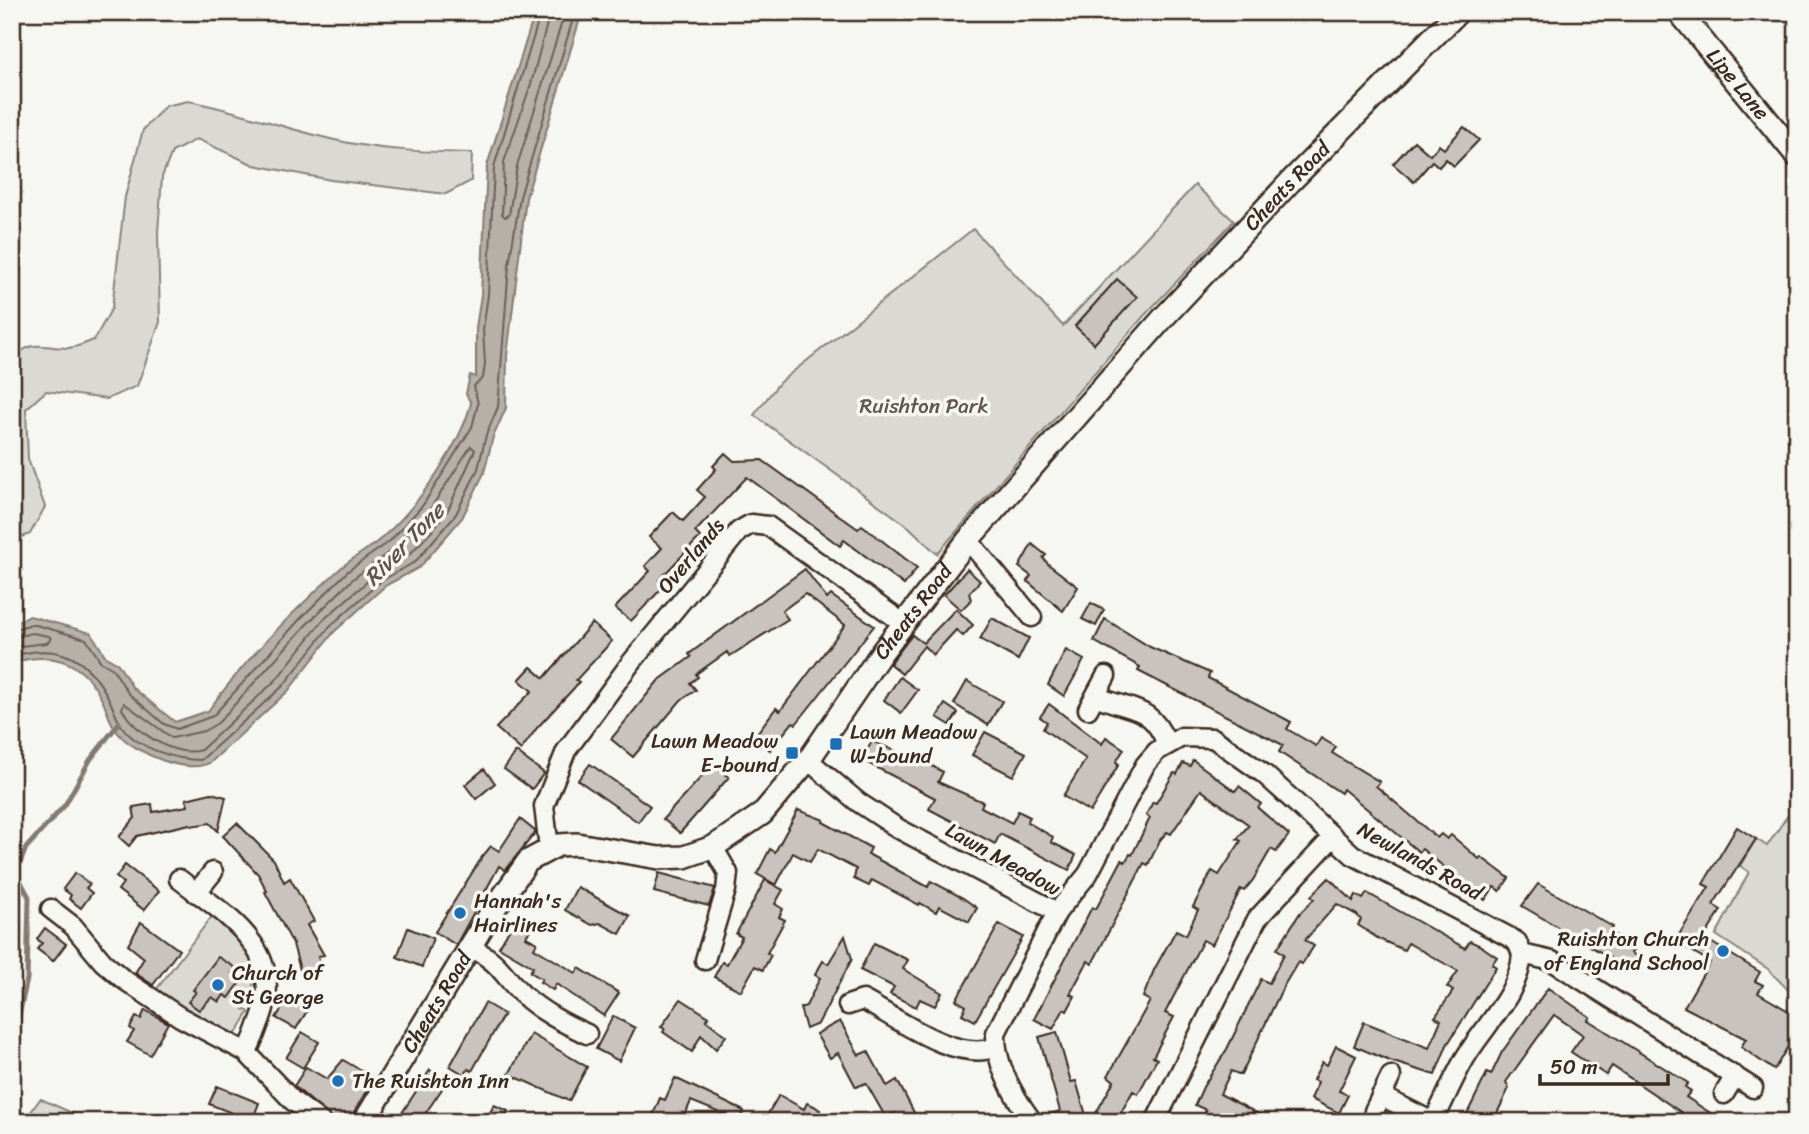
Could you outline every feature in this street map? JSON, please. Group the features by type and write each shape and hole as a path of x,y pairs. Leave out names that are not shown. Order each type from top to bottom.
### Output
{"street":[{"name":"Cheats Road","path":"364,1122 513,878 528,861 549,849 577,844 659,858 684,857 713,847 762,814 808,760 903,623 968,540 1164,317 1321,151 1458,12"},
{"name":"Lipe Lane","path":"1679,12 1797,156"},
{"name":"Overlands","path":"549,849 544,806 566,751 630,664 724,547 751,524 768,526 781,534 903,623"},
{"path":"968,540 1032,617"},
{"path":"1106,676 1092,703 1140,711 1155,720 1167,744"},
{"path":"1057,912 1088,874 1145,765 1167,744 1195,735 1227,745 1264,774 1333,837"},
{"name":"Lawn Meadow","path":"808,760 858,802 899,828 1057,912 1003,1016 996,1032 996,1047"},
{"name":"Newlands Road","path":"1155,1122 1258,919 1333,837 1353,855 1509,937 1517,942 1522,954 1552,961 1753,1088"},
{"path":"705,960 726,890 728,873 713,847"},
{"path":"196,893 213,872"},
{"path":"179,879 240,928 263,958 269,979 265,1007 246,1052"},
{"path":"51,909 78,920 103,962 145,995 246,1052 293,1101 321,1122"},
{"path":"470,947 503,969 510,982 533,1003 579,1024"},
{"path":"1391,1076 1378,1104 1433,1122 1465,1059 1511,989 1521,968 1522,954"},
{"path":"857,997 956,1049 985,1051 996,1047 1005,1074 1033,1122"},
{"path":"1724,1094 1735,1076"}],"green space":[{"path":"188,101 364,146 472,153 471,181 446,194 331,180 254,165 197,139 172,152 162,177 158,232 160,322 137,386 107,399 46,391 26,409 28,459 45,507 30,534 12,541 12,361 31,346 70,348 94,340 112,308 125,197 143,130 165,106"},
{"name":"Ruishton Park","path":"1195,185 1234,221 1143,317 937,554 909,527 754,415 780,382 973,229 1063,326"},
{"path":"1792,809 1797,812 1797,999 1768,969 1716,935 1749,872 1740,866 1756,839 1767,846"},
{"path":"213,915 248,948 259,970 244,1009 249,1012 234,1037 153,994"},
{"path":"41,1099 92,1122 24,1122"}],"water":[{"name":"River Tone","path":"535,12 582,12 526,198 507,356 506,408 493,437 484,473 462,518 420,567 385,586 334,632 288,691 211,762 201,766 189,766 149,755 118,733 96,690 78,669 55,659 28,659 12,663 12,624 30,616 91,633 106,657 118,664 133,688 175,722 208,711 238,672 289,617 342,567 398,523 411,508 448,455 471,403 466,394 470,375 476,377 476,328 481,295 487,166"}],"building":[{"path":"1464,127 1479,140 1454,166 1446,159 1439,167 1432,161 1414,182 1393,164 1414,141 1430,155 1439,145 1444,149"},
{"path":"1117,279 1137,297 1094,344 1075,326"},
{"path":"725,453 734,461 762,460 858,529 862,525 917,568 904,585 844,540 840,546 747,477 695,532 700,537 659,580 665,585 631,621 615,608 650,571 645,566 662,548 649,537 673,512 683,521 705,497 697,490 716,469 713,466"},
{"path":"1032,544 1046,555 1043,558 1048,564 1078,587 1063,611 1027,581 1031,576 1019,567"},
{"path":"805,569 827,599 831,595 874,626 796,724 793,722 770,750 754,737 776,708 780,711 845,625 805,594 782,611 788,619 730,656 727,652 696,674 698,677 690,683 696,690 681,700 633,757 611,739 658,681 691,657 689,654"},
{"path":"967,569 980,581 969,593 971,600 961,610 944,595"},
{"path":"1091,603 1104,610 1096,626 1082,619"},
{"path":"956,609 973,625 963,636 956,630 933,655 924,646 902,674 890,664 912,635 923,643"},
{"path":"992,618 1029,638 1018,660 980,639"},
{"path":"1105,619 1150,647 1210,673 1208,678 1291,722 1287,729 1316,746 1321,738 1336,747 1332,753 1380,782 1376,786 1437,838 1441,834 1447,839 1451,835 1479,859 1481,857 1509,878 1500,891 1494,887 1485,900 1422,849 1419,852 1343,789 1341,793 1279,752 1283,745 1138,671 1140,667 1094,641"},
{"path":"592,623 612,641 576,680 579,682 537,728 521,750 496,728 532,691 519,680 531,667 544,678"},
{"path":"1066,650 1084,660 1064,696 1048,685"},
{"path":"900,677 918,690 901,713 884,700"},
{"path":"967,681 1002,701 988,725 954,704"},
{"path":"945,704 958,713 950,725 937,717"},
{"path":"1049,704 1102,744 1106,737 1124,749 1116,762 1119,764 1090,812 1063,796 1086,759 1043,729 1047,722 1040,717"},
{"path":"985,732 1026,753 1013,776 972,755"},
{"path":"872,741 909,757 910,754 943,772 938,782 983,802 981,807 1012,823 1018,811 1030,817 1027,822 1053,837 1051,842 1076,855 1069,870 1000,834 995,844 929,809 935,798 862,760"},
{"path":"516,752 544,773 532,789 504,769"},
{"path":"1193,760 1235,791 1239,786 1261,804 1258,808 1289,835 1276,852 1271,849 1253,880 1244,891 1241,889 1212,945 1203,940 1165,1013 1174,1017 1153,1057 1157,1059 1138,1094 1133,1091 1118,1118 1119,1122 1091,1122 1114,1081 1108,1076 1150,1001 1143,997 1154,970 1176,930 1186,935 1198,910 1193,907 1212,871 1219,875 1241,841 1237,839 1249,825 1201,790 1171,834 1167,832 1160,840 1148,865 1144,863 1092,964 1088,961 1070,994 1075,996 1067,1011 1064,1009 1053,1029 1034,1019 1092,907 1096,909 1122,860 1125,862 1130,854 1132,855 1150,818 1146,815 1153,802 1156,803 1183,763 1190,766"},
{"path":"590,764 650,806 638,822 578,780"},
{"path":"713,764 729,777 680,833 663,819"},
{"path":"484,769 495,783 476,799 465,785"},
{"path":"211,793 226,797 218,831 210,823 190,824 137,836 129,846 119,837 135,818 133,807 152,804 153,812 188,806 186,799"},
{"path":"798,810 824,820 823,822 871,848 868,854 928,887 931,881 963,898 977,908 969,922 939,906 936,912 920,903 919,905 872,880 869,886 854,879 856,869 818,849 810,862 793,853 776,885 757,874 770,849 775,852"},
{"path":"520,819 536,832 505,870 499,866 456,945 435,932 482,857 491,846 499,851"},
{"path":"237,823 274,860 284,882 290,878 314,921 307,925 324,955 318,956 322,971 302,977 293,944 258,874 223,836"},
{"path":"1737,827 1756,839 1713,905 1721,910 1704,938 1760,972 1755,981 1763,985 1758,993 1797,1016 1797,1031 1774,1070 1741,1047 1746,1039 1684,1007 1710,962 1675,941 1709,887 1703,884"},
{"path":"125,865 159,891 144,910 118,890 123,883 116,877"},
{"path":"75,873 90,884 86,888 92,893 81,908 69,899 71,895 63,889"},
{"path":"659,873 715,888 709,906 654,892"},
{"path":"1329,878 1353,901 1356,895 1363,899 1367,893 1465,948 1470,941 1481,946 1497,957 1492,964 1496,967 1447,1045 1435,1075 1390,1061 1354,1046 1364,1022 1429,1048 1441,1020 1435,1017 1453,991 1447,987 1458,971 1408,943 1404,950 1379,939 1358,925 1361,920 1357,915 1337,904 1305,940 1314,946 1302,964 1298,962 1283,987 1241,1075 1231,1071 1220,1094 1274,1122 1229,1122 1221,1118 1219,1122 1204,1115 1206,1110 1195,1105 1203,1087 1227,1049 1261,979 1269,983 1284,954 1277,949 1300,913 1314,899 1311,896"},
{"path":"765,880 783,890 775,904 783,909 779,917 785,920 767,953 771,955 763,970 755,966 741,991 714,977 722,962 727,964 742,937 736,934"},
{"path":"1538,884 1613,927 1610,932 1635,947 1631,953 1640,958 1633,971 1522,906"},
{"path":"577,887 630,916 620,934 600,923 592,925 565,910"},
{"path":"516,917 532,926 526,937 537,943 534,948 576,973 579,968 619,993 604,1016 556,984 553,990 540,982 542,979 530,972 533,967 499,947"},
{"path":"141,922 179,950 153,985 135,973 144,958 128,945"},
{"path":"999,924 1023,937 975,1021 962,1014 966,1006 956,1000"},
{"path":"45,928 66,944 53,961 37,949 42,943 37,939"},
{"path":"408,928 433,938 422,967 397,957"},
{"path":"845,936 852,959 818,1024 806,1029 800,1008 806,1006 820,978 815,975 823,961 828,964"},
{"path":"874,943 908,960 903,969 942,993 935,1006 920,999 916,1007 890,994 894,987 860,970"},
{"name":"Church of St George","path":"218,957 236,968 232,973 242,980 229,998 224,995 219,1002 212,997 199,1010 188,1002 196,992 193,990"},
{"path":"1548,988 1590,1017 1588,1020 1688,1083 1685,1087 1691,1091 1686,1097 1724,1122 1676,1122 1682,1113 1612,1066 1606,1075 1571,1052 1583,1035 1554,1015 1506,1082 1509,1088 1493,1122 1463,1122 1487,1073 1491,1075 1502,1052"},
{"path":"681,999 709,1017 706,1020 726,1036 716,1049 701,1035 692,1052 663,1032 665,1029 661,1027"},
{"path":"287,1000 307,1011 296,1029 276,1018"},
{"path":"485,1003 504,1014 472,1071 468,1069 465,1075 450,1066"},
{"path":"145,1010 168,1023 150,1055 127,1042 134,1031 130,1028 136,1017 141,1019"},
{"path":"613,1016 635,1028 619,1061 596,1049"},
{"path":"840,1021 859,1055 868,1051 887,1086 897,1080 919,1122 899,1122 895,1113 886,1118 866,1083 856,1087 838,1053 830,1058 816,1034"},
{"path":"302,1032 319,1042 303,1068 286,1058"},
{"path":"1057,1032 1071,1082 1076,1081 1088,1122 1044,1122 1043,1116 1060,1111 1039,1037"},
{"path":"531,1034 587,1067 569,1101 509,1074"},
{"path":"1336,1046 1356,1056 1339,1091 1348,1095 1339,1113 1311,1099 1318,1082 1313,1080 1322,1062 1327,1065"},
{"name":"The Ruishton Inn","path":"343,1060 374,1078 348,1122 336,1122 294,1086 306,1067 327,1079"},
{"path":"430,1070 448,1080 420,1122 396,1122"},
{"path":"675,1078 744,1111 740,1121 691,1101 682,1122 650,1122 660,1098 665,1100"},
{"path":"217,1086 259,1103 252,1121 209,1104"},
{"path":"779,1095 804,1109 807,1103 814,1106 820,1110 816,1116 826,1122 763,1122"},
{"path":"494,1105 508,1111 502,1122 485,1122"}],"waterway":[{"path":"12,1048 27,979 29,897 16,873 26,848 65,805 90,760 119,723"}],"place":[{"name":"Lawn Meadow W-bound","path":"836,744"},
{"name":"Lawn Meadow E-bound","path":"792,753"},
{"name":"Hannah's Hairlines","path":"460,913"},
{"name":"Ruishton Church of England School","path":"1723,951"},
{"name":"Church of St George","path":"218,985"},
{"name":"The Ruishton Inn","path":"338,1081"}]}
